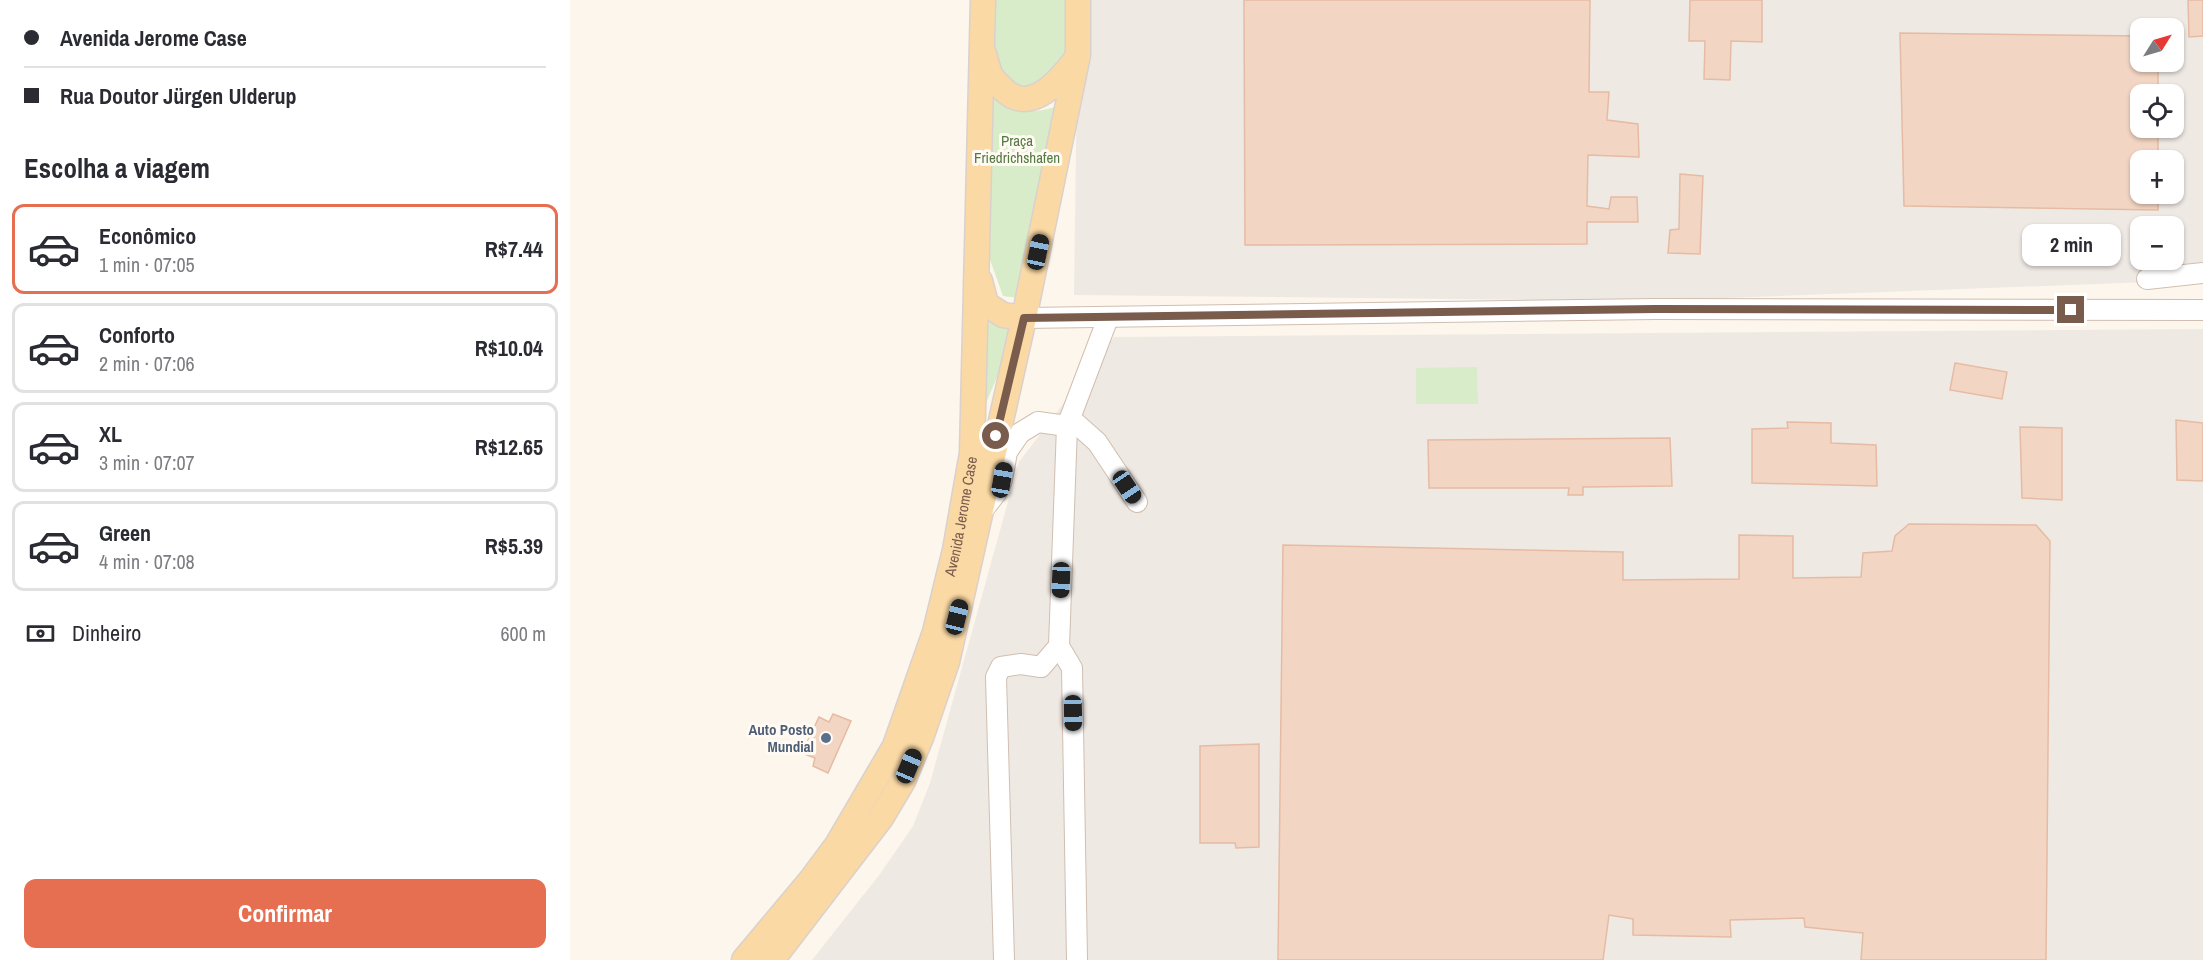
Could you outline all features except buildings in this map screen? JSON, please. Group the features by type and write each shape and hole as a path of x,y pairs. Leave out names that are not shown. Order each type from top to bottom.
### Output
{"main road":[{"name":"Avenida Jerome Case","path":"744,960 837,845 895,746 935,632 955,550 972,453 976,367 976,267 983,0"},
{"name":"Avenida Jerome Case","path":"772,960 881,818 903,781 922,735 947,662 1024,318 1078,56 1078,0"},
{"path":"982,48 992,77 1010,95 1027,99 1045,93 1061,79 1078,56"},
{"path":"976,267 986,304 1003,315 1024,318"}],"street":[{"path":"2148,279 2203,273"},
{"path":"1024,318 1655,309 2203,310"},
{"path":"1077,960 1072,668 1059,646 1068,422 1108,318"},
{"path":"981,513 997,492 1002,480 1007,452 1020,433 1038,422 1068,422 1097,442 1137,502"},
{"path":"1004,960 996,677 1001,667 1022,664 1041,667 1059,646"}],"shaded area":[{"path":"1078,0 2203,0 2203,280 1646,301 1074,295"},
{"path":"2203,329 2203,960 812,960 880,874 913,826 930,783 1019,462 1114,337"}],"green space":[{"name":"Praça Friedrichshafen","path":"995,0 1066,0 1065,71 1028,91 1011,83 990,58"},
{"name":"Praça Friedrichshafen","path":"988,84 1002,100 1017,109 1034,111 1055,107 1018,298 1003,296 988,254"},
{"path":"986,313 1017,330 986,403"},
{"path":"1477,367 1478,404 1416,404 1416,368"}],"place":[{"name":"Auto Posto Mundial","path":"826,738"}],"route":[{"path":"996,436 1024,318 1655,309 2071,310"}]}
